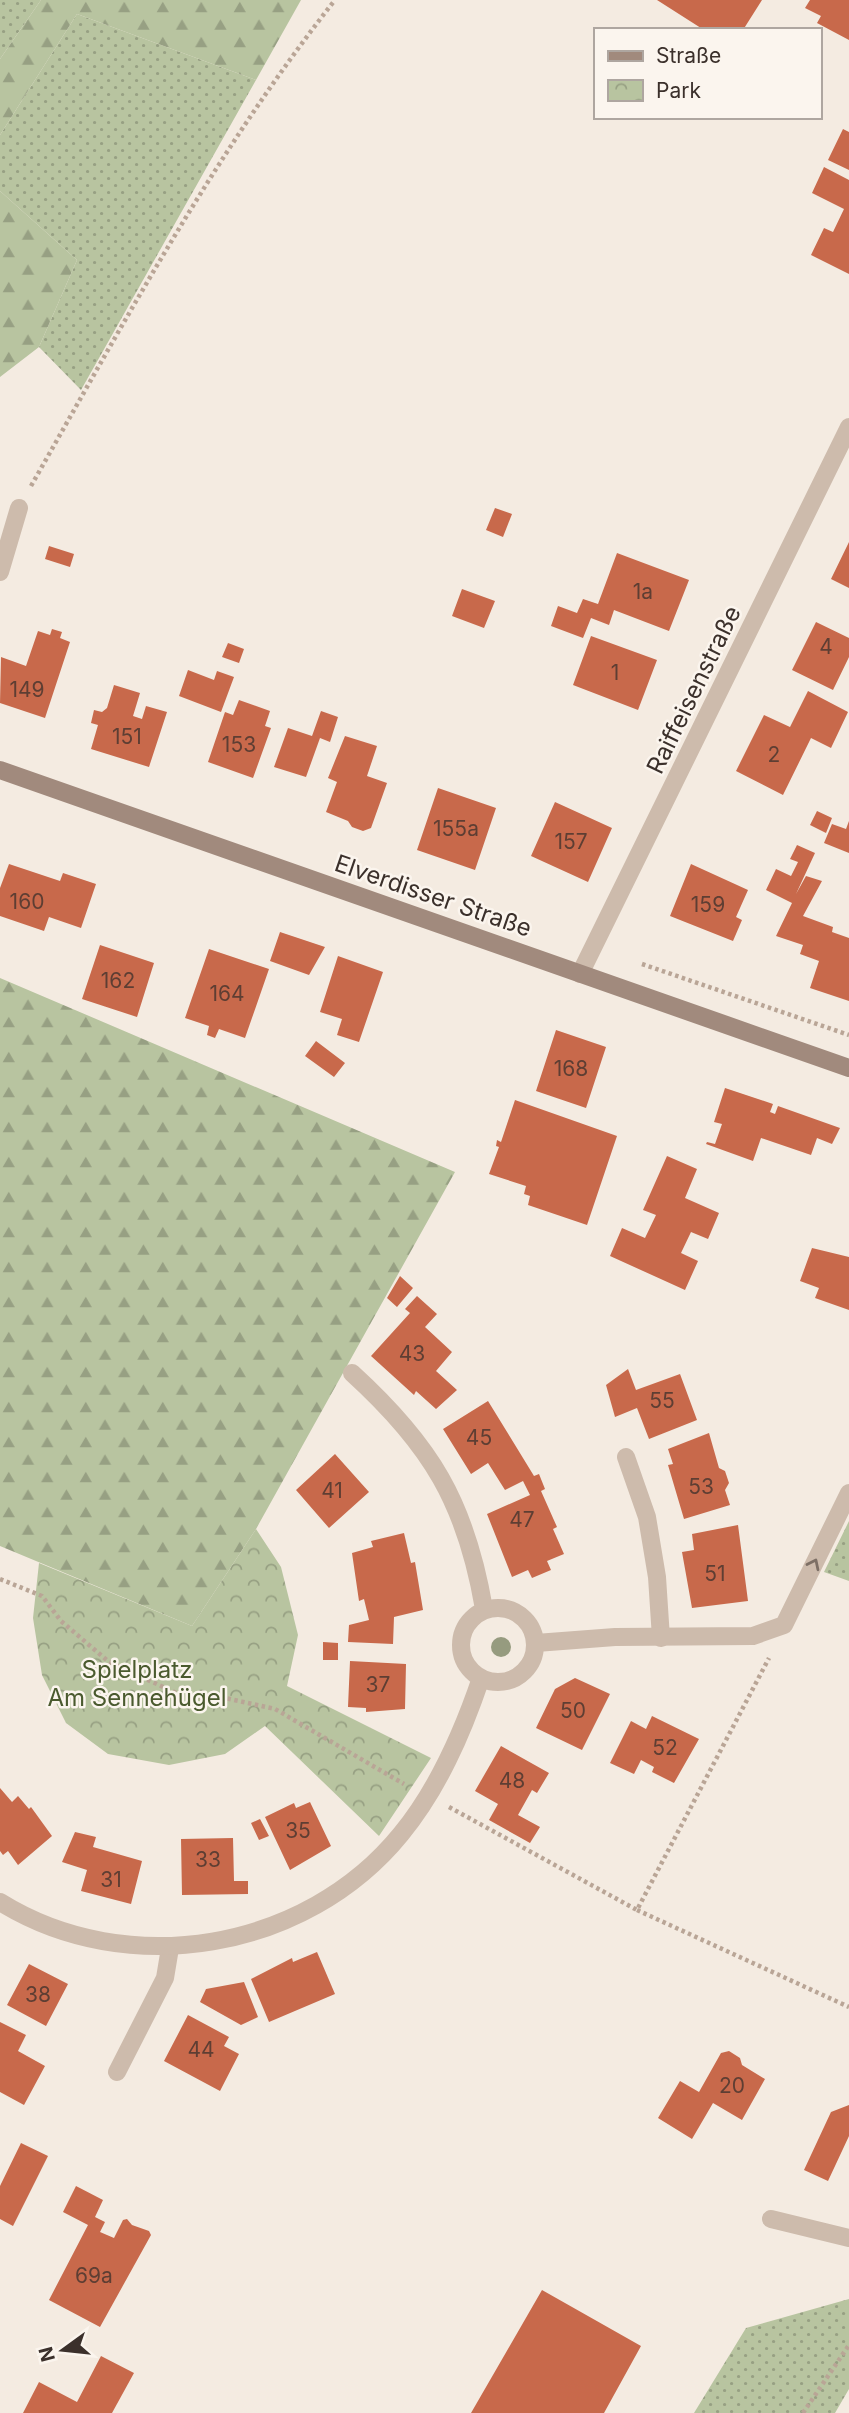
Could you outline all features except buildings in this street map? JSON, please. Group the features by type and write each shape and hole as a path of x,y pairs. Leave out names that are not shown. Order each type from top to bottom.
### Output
{"main road":[{"name":"Elverdisser Straße","path":"0,771 849,1068"}],"street":[{"name":"Raiffeisenstraße","path":"580,974 849,427"},
{"path":"0,572 19,508"},
{"path":"352,1373 391,1408 413,1434 443,1479 462,1520 476,1560 484,1609"},
{"path":"626,1457 647,1517 657,1577 661,1638"},
{"path":"536,1643 615,1637 753,1636 784,1625 849,1493"},
{"path":"501,1607 519,1613 531,1626 536,1643 532,1662 519,1677 500,1683 481,1678 468,1668 461,1651 462,1635 470,1619 484,1609 501,1607"},
{"path":"0,1902 22,1916 71,1935 116,1944 170,1948 219,1942 267,1928 313,1906 361,1875 400,1836 429,1796 467,1718 481,1678"},
{"path":"117,2072 165,1978 170,1948"},
{"path":"771,2220 849,2238"}],"path":[{"path":"19,508 180,223 283,66 335,0"},
{"path":"0,1579 42,1596 61,1621 109,1662 185,1697 225,1698 275,1709 637,1910 849,2007"},
{"path":"637,1910 784,1625"},
{"path":"803,2413 849,2345"}],"green space":[{"path":"0,0 41,0 0,59"},
{"path":"41,0 301,0 256,80 77,14 0,135 0,59"},
{"path":"77,14 256,80 81,390 39,347 77,260 0,191 0,135"},
{"path":"0,191 77,260 39,347 0,377"},
{"path":"0,978 455,1172 256,1529 192,1626 0,1546"},
{"path":"849,1521 849,1581 824,1572"},
{"name":"Spielplatz Am Sennehügel","path":"256,1529 281,1567 298,1635 287,1686 431,1758 379,1836 265,1726 225,1754 169,1765 108,1754 66,1723 42,1675 33,1618 39,1563 192,1626"},
{"path":"849,2299 849,2389 835,2413 694,2413 746,2328"}]}
